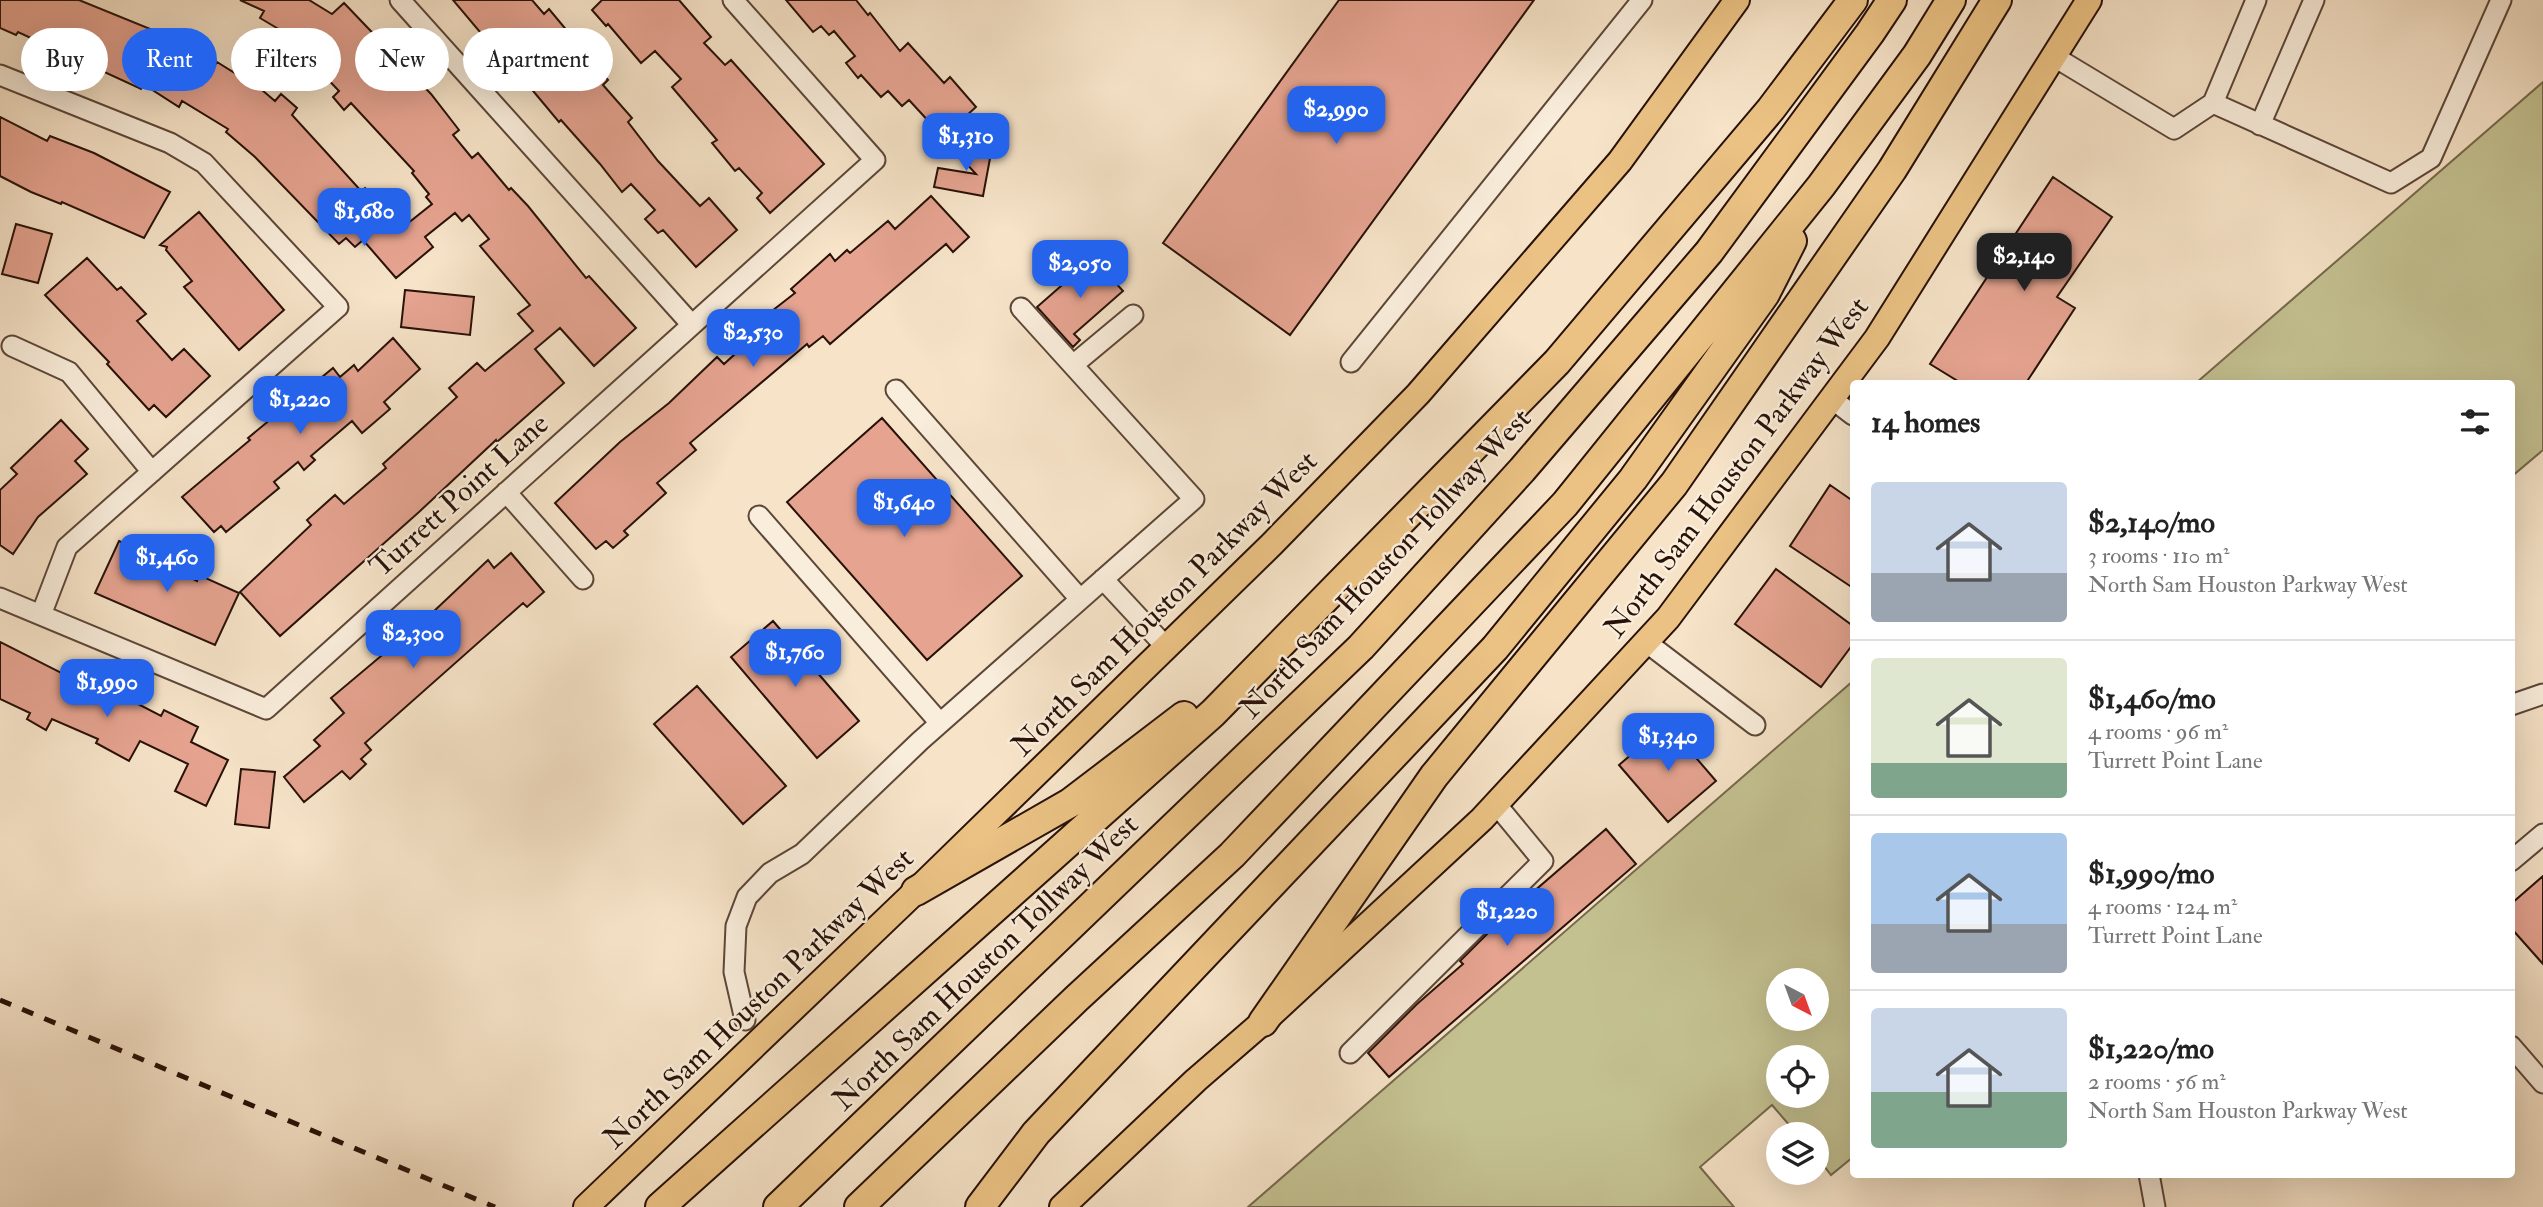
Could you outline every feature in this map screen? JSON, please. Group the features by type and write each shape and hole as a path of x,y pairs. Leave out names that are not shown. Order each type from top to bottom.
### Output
{"highway":[{"path":"660,1207 904,986 1213,713 1557,362 1771,110 1853,0"},
{"name":"North Sam Houston Tollway West","path":"779,1207 1361,647 1522,470 1709,252 1892,0"},
{"path":"859,1207 1076,999 1232,855 1564,504 1821,186 1917,55 1951,0"},
{"path":"1262,1022 1434,776 1674,484 1892,170 1997,0"},
{"path":"980,1207 1046,1123 1495,648 1633,479 1765,294 1821,186"},
{"path":"916,891 1070,803 1203,702 1681,215"}],"main road":[{"name":"North Sam Houston Parkway West","path":"586,1207 1166,647 1418,394 1620,161 1737,0"},
{"name":"North Sam Houston Parkway West","path":"1062,1207 1496,804 1668,618 1877,338 2089,0"}],"street":[{"path":"400,0 692,325"},
{"name":"Turrett Point Lane","path":"0,598 266,709 875,160 733,0"},
{"path":"1351,362 1642,0"},
{"path":"2053,56 2174,129 2213,103 2256,0"},
{"path":"2260,125 2314,0"},
{"path":"2213,103 2390,183 2431,158 2501,0"},
{"path":"0,75 170,143 204,163 338,307 66,547 41,615"},
{"path":"745,1020 734,972 736,926 747,897 770,873 802,854 940,723 1194,499 1021,307"},
{"path":"1073,365 1133,315"},
{"path":"12,346 69,372 152,472"},
{"path":"896,390 1080,599"},
{"path":"1832,399 1850,413"},
{"path":"506,492 583,579"},
{"path":"758,516 940,723"},
{"path":"1103,579 1166,647"},
{"path":"1646,642 1755,725"},
{"path":"2515,704 2543,694"},
{"path":"1350,1053 1543,861 1496,804"},
{"path":"2515,858 2543,834"},
{"path":"2515,1050 2543,1083"},
{"path":"2150,1178 2155,1207"}],"shaded area":[{"path":"2543,82 2543,450 2515,474 2515,380 2199,380"},
{"path":"1850,684 1850,1159 1831,1175 1829,1122 1787,1122 1775,1108 1829,1108 1829,1045 1766,1045 1766,1108 1769,1108 1700,1167 1734,1207 1248,1207"}],"building":[{"path":"0,0 79,0 148,28 122,28 122,80 108,74 108,28 21,28 21,33 18,32 16,35 0,28"},
{"path":"240,0 309,0 332,14 344,3 368,28 355,28 355,91 428,91 459,130 453,135 472,158 478,153 509,190 511,188 528,206 586,278 589,276 636,328 594,366 560,328 535,349 564,383 497,442 496,440 280,636 240,592 311,525 307,520 335,495 344,504 386,468 383,464 457,397 449,388 477,363 485,371 533,331 518,314 530,305 480,246 489,239 469,215 462,221 455,213 425,237 433,247 396,278 363,240 355,247 346,238 339,244 255,157 226,132 228,129 182,101 179,107 154,91 217,91 217,62 231,71 231,91 263,91 275,101 281,94 297,108 292,115 361,191 365,188 402,228 432,204 426,197 429,194 412,173 414,171 351,103 344,110 333,97 341,91 341,28 277,28 260,18 264,11"},
{"path":"453,0 532,0 544,14 549,9 565,28 477,28"},
{"path":"602,0 679,0 711,37 704,43 725,65 731,60 824,164 770,213 757,198 762,193 739,168 735,171 712,143 717,140 672,87 681,79 655,51 641,63 613,28 608,24 606,26 592,10"},
{"path":"786,0 856,0 868,15 870,13 900,51 908,43 944,83 950,77 976,107 943,137 909,100 902,106 888,91 881,97 861,75 858,78 846,63 855,56 834,31 829,35 821,26 813,32"},
{"path":"1339,0 1534,0 1290,335 1163,243"},
{"path":"533,91 608,91 632,118 628,122 658,161 700,206 709,198 737,230 696,267 663,230 658,233 645,219 655,210 631,184 622,192 561,120 559,122"},
{"path":"0,117 47,141 50,136 94,153 170,192 144,238 62,202 61,204 31,192 0,176"},
{"path":"950,146 991,153 983,196 934,187 938,168 976,174"},
{"path":"2053,177 2112,217 2057,297 2075,308 2028,380 1956,380 1930,364"},
{"path":"931,196 969,237 953,252 946,244 830,344 823,336 809,347 807,344 690,443 696,450 657,483 666,493 624,531 628,535 613,548 606,541 596,549 555,503 717,357 724,364 747,343 741,335 795,293 791,289 830,254 835,261 847,250 850,253 888,221 895,229"},
{"path":"199,212 284,310 239,350 184,287 192,281 166,250 167,247 160,245"},
{"path":"16,224 52,234 38,283 2,274"},
{"path":"87,258 117,290 121,287 146,314 137,321 172,360 184,349 210,376 166,417 154,405 149,410 107,364 109,362 45,295"},
{"path":"1093,258 1123,291 1074,334 1080,340 1073,347 1037,307"},
{"path":"405,290 474,297 470,335 401,327"},
{"path":"393,338 420,369 384,402 390,409 362,433 352,421 311,456 315,460 304,470 298,462 274,482 279,488 226,532 221,526 214,532 182,497 333,368 340,377 354,365 358,371"},
{"path":"882,418 1022,576 927,660 787,502"},
{"path":"61,420 88,449 75,461 87,474 38,517 13,554 0,545 0,490 17,474 11,468"},
{"path":"1830,485 1850,499 1850,586 1790,546"},
{"path":"119,541 197,581 199,575 239,593 215,645 95,593"},
{"path":"511,553 544,592 527,607 523,603 365,743 371,750 361,759 366,764 350,779 342,771 304,802 284,777 320,746 314,740 344,713 331,698 431,614 488,560 494,568"},
{"path":"1776,569 1850,624 1850,648 1821,687 1735,624"},
{"path":"773,621 859,721 817,758 731,657"},
{"path":"0,642 83,684 86,677 161,716 164,710 198,727 191,742 228,760 206,806 175,791 188,764 140,741 129,761 96,743 98,739 52,719 46,730 27,719 30,713 0,699"},
{"path":"697,686 786,786 743,824 654,724"},
{"path":"1667,724 1716,781 1668,822 1619,765"},
{"path":"241,769 275,772 269,828 235,824"},
{"path":"1606,829 1636,864 1389,1077 1368,1053 1417,1004 1463,964 1460,961 1503,918"},
{"path":"2543,876 2543,964 2515,932 2515,900"}],"railway":[{"path":"0,1000 495,1207"}]}
